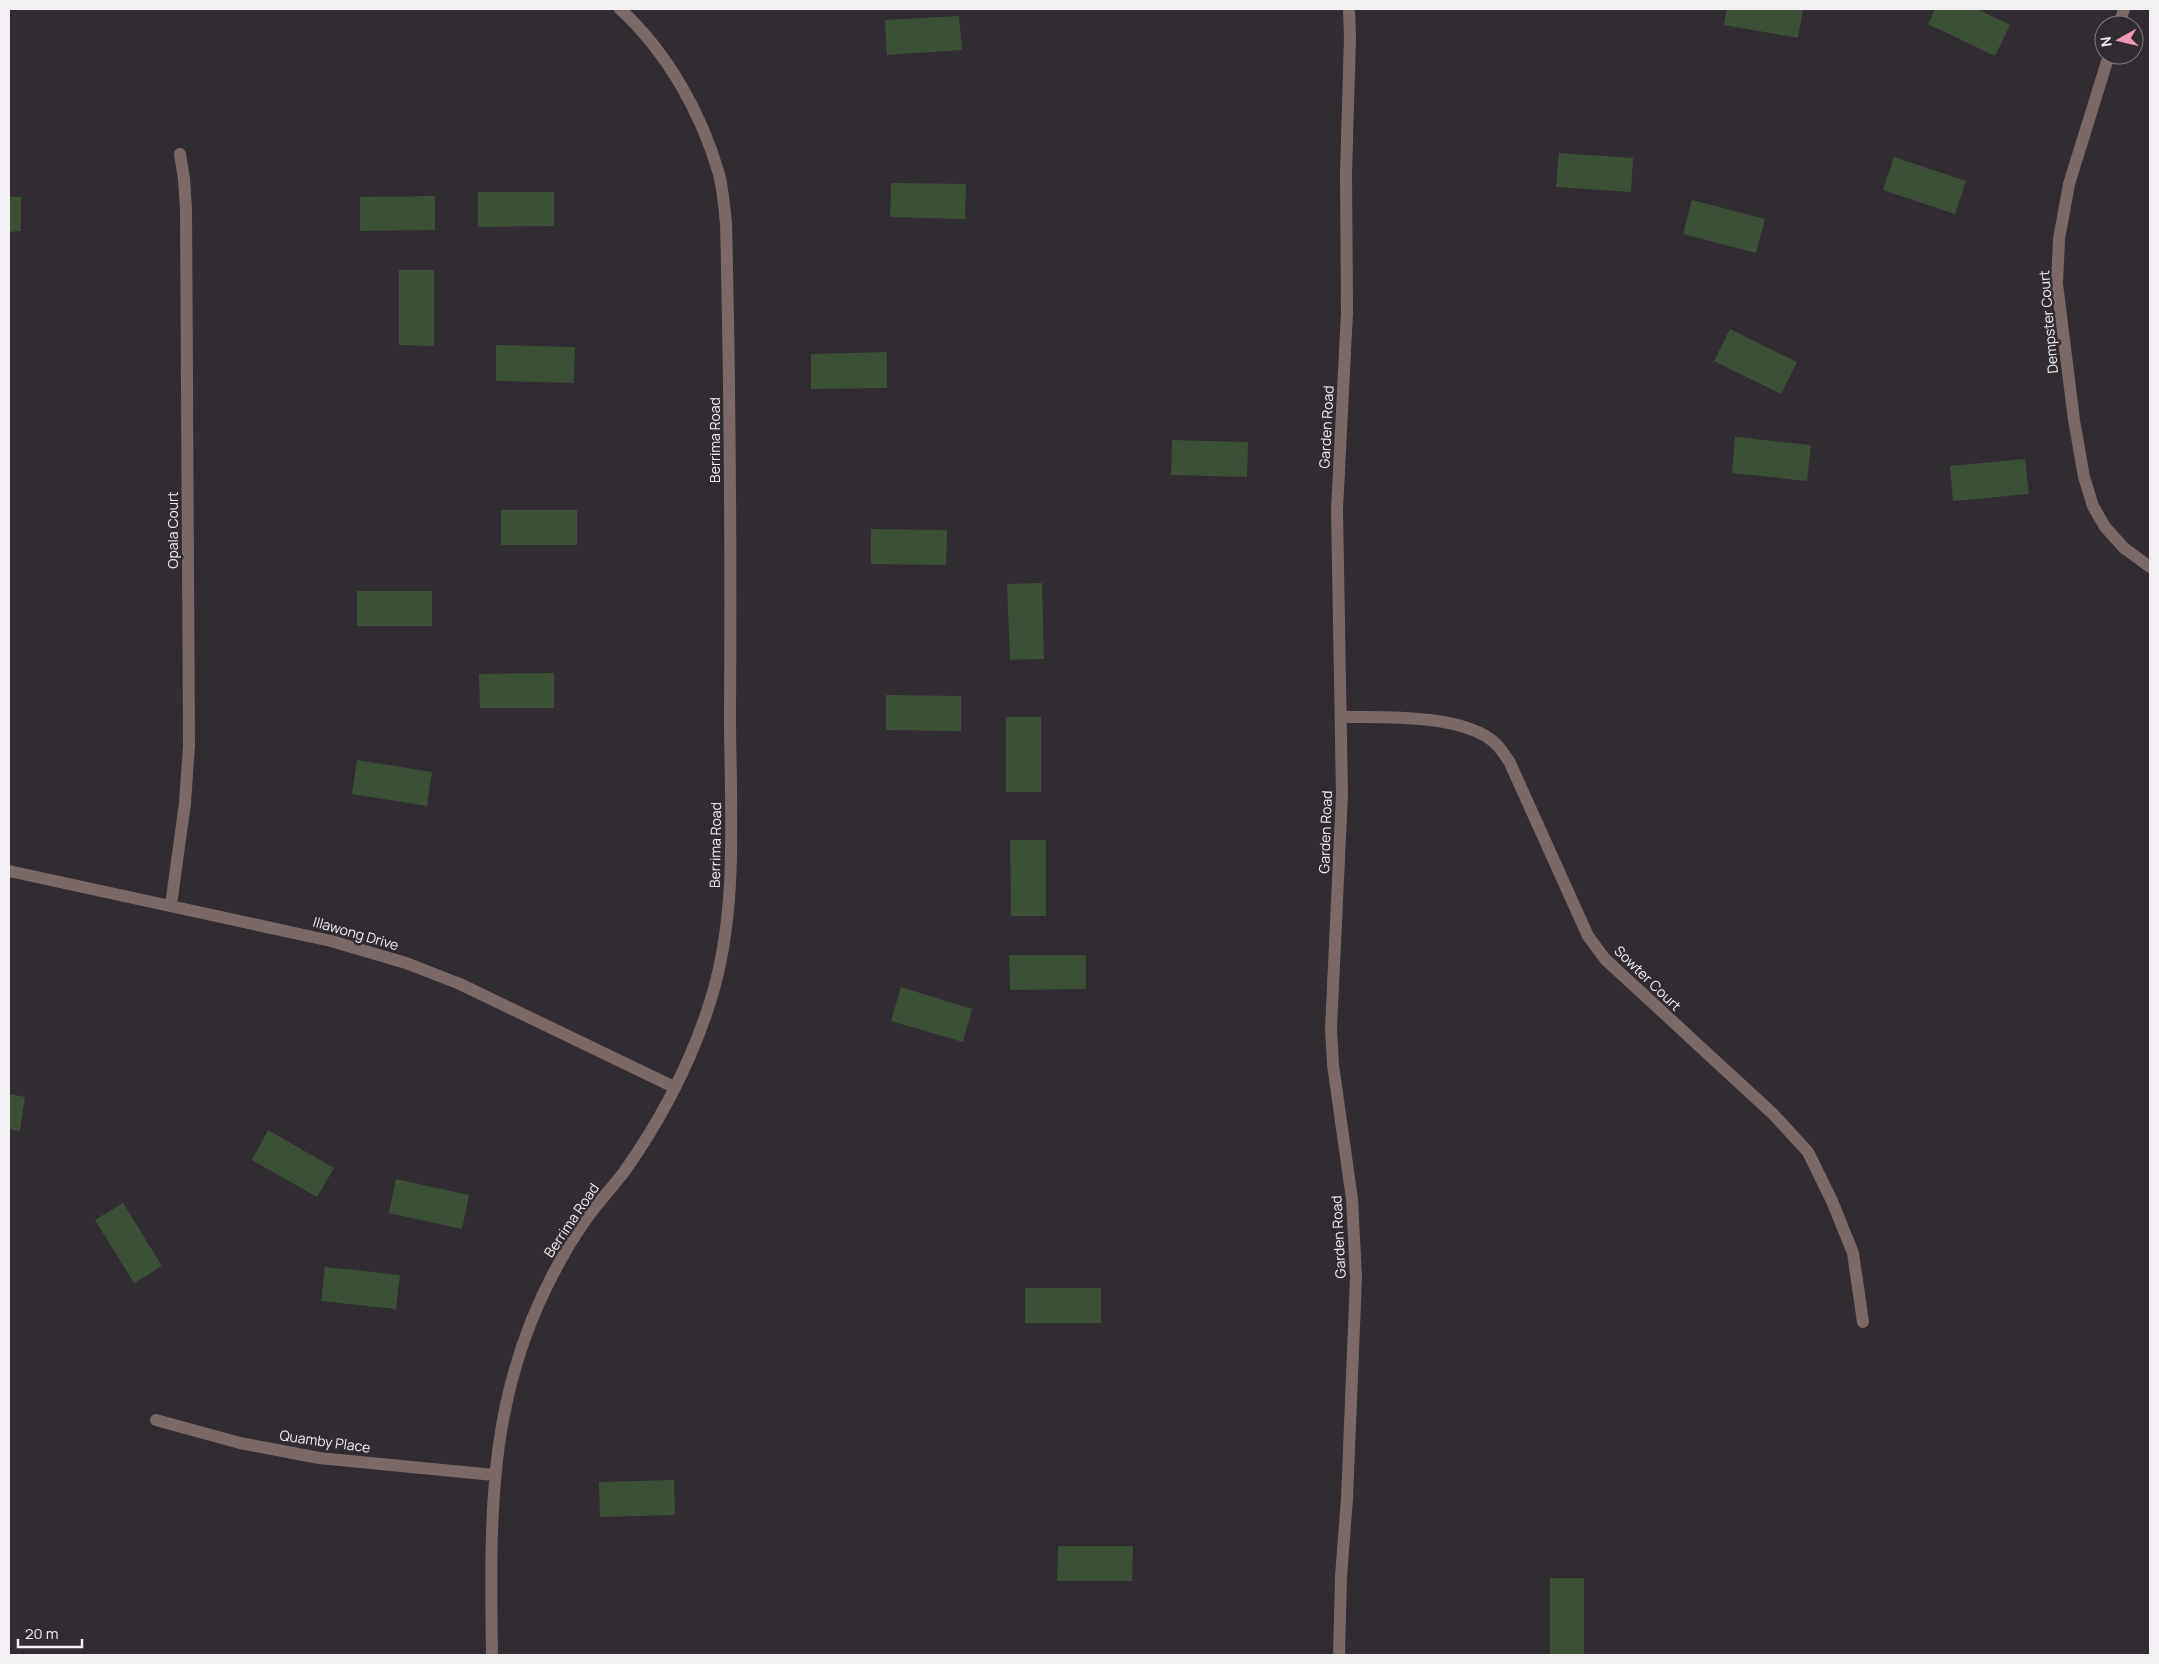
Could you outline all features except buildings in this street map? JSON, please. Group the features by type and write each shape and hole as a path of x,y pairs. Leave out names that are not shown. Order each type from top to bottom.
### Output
{"street":[{"name":"Berrima Road","path":"492,1655 490,1556 494,1475 500,1427 516,1358 539,1301 563,1255 594,1209 622,1175 652,1131 695,1045 712,996 723,948 729,896 731,646 726,223 720,175 688,97 664,59 634,21 620,9"},
{"name":"Garden Road","path":"1340,1655 1341,1577 1347,1498 1356,1278 1352,1199 1333,1065 1330,1029 1342,794 1337,510 1347,312 1346,173 1350,38 1348,9"},
{"name":"Dempster Court","path":"2106,65 2069,184 2058,239 2057,284 2074,420 2084,477 2093,506 2105,527 2124,548 2150,567"},
{"name":"Opala Court","path":"171,905 186,803 189,745 186,209 180,154"},
{"name":"Sowter Court","path":"1342,717 1393,718 1464,726 1478,732 1496,744 1510,763 1588,936 1605,959 1773,1114 1808,1152 1832,1201 1853,1253 1863,1322"},
{"name":"Illawong Drive","path":"9,871 331,941 406,963 460,984 674,1087"},
{"name":"Quamby Place","path":"156,1420 240,1443 319,1458 494,1475"}],"green space":[{"path":"1727,9 1803,9 1798,38 1724,25"},
{"path":"1935,9 1977,9 2010,25 1995,56 1928,24"},
{"path":"959,16 962,50 887,55 885,20"},
{"path":"1559,153 1633,158 1631,192 1556,187"},
{"path":"1894,157 1966,181 1955,214 1883,190"},
{"path":"891,183 966,184 965,219 890,217"},
{"path":"478,192 554,192 554,226 478,227"},
{"path":"435,196 435,230 360,231 360,197"},
{"path":"9,197 21,197 21,231 9,232"},
{"path":"1692,200 1765,219 1756,253 1683,234"},
{"path":"399,270 434,270 434,346 399,345"},
{"path":"1730,329 1797,362 1781,394 1714,361"},
{"path":"496,345 575,347 574,383 496,381"},
{"path":"887,352 887,388 811,389 811,354"},
{"path":"1735,437 1811,445 1807,481 1732,473"},
{"path":"1172,440 1248,442 1247,477 1171,475"},
{"path":"2025,459 2029,494 1953,501 1950,466"},
{"path":"501,510 577,510 577,545 501,545"},
{"path":"871,529 947,530 946,565 871,564"},
{"path":"1042,583 1044,659 1010,660 1007,584"},
{"path":"357,591 432,591 432,626 357,626"},
{"path":"554,673 554,708 480,708 479,674"},
{"path":"886,695 961,696 961,731 886,730"},
{"path":"1006,717 1041,717 1041,792 1006,792"},
{"path":"357,760 432,772 427,806 352,794"},
{"path":"1010,840 1046,840 1046,916 1011,916"},
{"path":"1009,955 1086,955 1086,989 1010,990"},
{"path":"901,987 972,1009 963,1042 891,1021"},
{"path":"9,1094 25,1097 20,1131 9,1129"},
{"path":"268,1130 334,1168 317,1197 252,1160"},
{"path":"396,1179 469,1195 462,1229 389,1213"},
{"path":"123,1203 162,1266 134,1283 95,1220"},
{"path":"325,1267 400,1275 396,1309 321,1301"},
{"path":"1025,1288 1101,1288 1101,1323 1025,1323"},
{"path":"674,1480 675,1515 600,1517 599,1482"},
{"path":"1058,1546 1133,1546 1132,1581 1057,1581"},
{"path":"1550,1578 1584,1578 1584,1654 1550,1654"}]}
